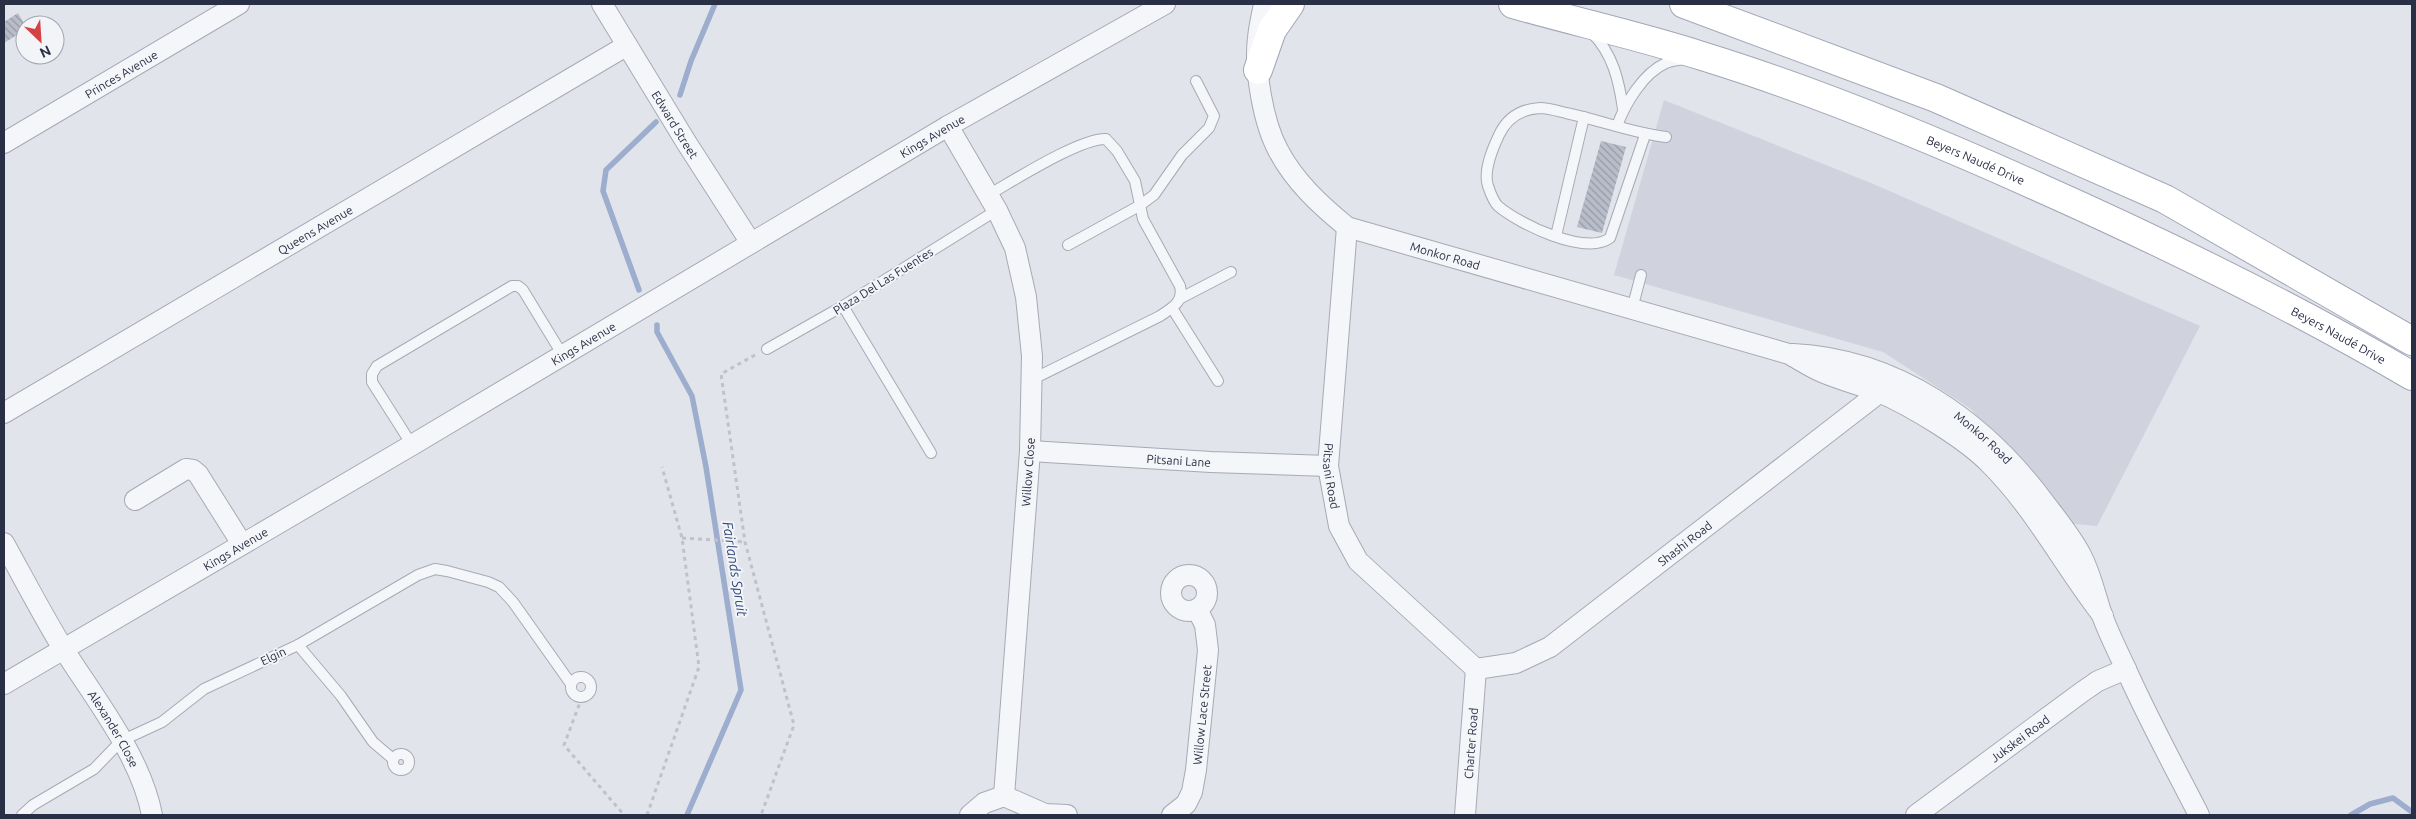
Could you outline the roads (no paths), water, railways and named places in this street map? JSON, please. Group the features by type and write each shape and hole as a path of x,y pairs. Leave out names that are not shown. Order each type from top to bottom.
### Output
{"main road":[{"path":"1258,70 1272,30 1290,4"},
{"name":"Beyers Naudé Drive","path":"1513,4 1701,56 1803,90 1930,138 2148,235 2349,338 2412,376"},
{"path":"1684,4 1936,98 2165,199 2412,341"}],"street":[{"name":"Princes Avenue","path":"4,142 239,4"},
{"name":"Edward Street","path":"602,4 626,46 751,243"},
{"name":"Kings Avenue","path":"4,684 412,445 948,126 1165,4"},
{"name":"Monkor Road","path":"1264,4 1258,39 1258,70 1262,98 1278,150 1303,186 1347,227 1789,354 1824,356 1891,376 1931,398 1978,430 2015,464 2068,533 2081,555 2095,586 2102,616 2126,669 2199,815"},
{"name":"Queens Avenue","path":"4,413 626,46"},
{"name":"Willow Close","path":"948,126 993,203 1015,248 1026,297 1032,379 1030,452 1004,796"},
{"name":"Pitsani Road","path":"1347,227 1328,466 1339,526 1358,561 1476,669"},
{"name":"Monkor Road","path":"1789,354 1820,372 1880,392 1945,430 1989,463 2038,522 2102,616"},
{"name":"Shashi Road","path":"1476,669 1516,663 1550,647 1880,392"},
{"name":"Pitsani Lane","path":"1030,452 1328,466"},
{"path":"134,500 186,468 193,470 198,474 242,544"},
{"name":"Alexander Close","path":"4,544 63,648 121,741 146,790 152,815"},
{"name":"Willow Lace Street","path":"1172,815 1186,804 1192,792 1196,770 1208,650 1205,625 1197,610"},
{"name":"Charter Road","path":"1465,815 1476,669"},
{"name":"Jukskei Road","path":"1916,815 2082,692 2098,681 2126,669"},
{"path":"970,815 984,803 1004,796 1046,814 1067,815"}],"lane":[{"path":"1584,24 1601,42 1611,59 1618,79 1623,109"},
{"path":"1617,126 1623,109 1651,73 1666,63 1701,56"},
{"path":"1068,245 1139,206 1159,189 1182,155 1202,137 1213,122 1212,110 1196,82"},
{"path":"1645,135 1610,238 1603,243 1592,244 1532,229 1497,205 1487,185 1486,174 1494,146 1505,122 1519,113 1540,108 1584,117 1645,135 1666,137"},
{"path":"1556,236 1584,117"},
{"name":"Plaza Del Las Fuentes","path":"767,349 843,306 1078,147 1102,139 1110,141 1132,175 1137,186 1139,206 1146,225 1180,286 1181,298"},
{"path":"1032,379 1172,308 1181,298 1232,272"},
{"path":"1632,309 1641,275"},
{"path":"412,445 372,382 376,366 512,286 518,286 523,290 562,354"},
{"path":"843,306 932,453"},
{"path":"1172,308 1218,381"},
{"path":"298,645 418,575 436,569 488,582 506,593 571,684 571,691 575,696 582,697 588,695 592,689 591,683 587,678 580,676 574,678 571,684"},
{"name":"Elgin","path":"121,741 162,722 204,689 298,645 341,696 373,742 393,759"},
{"path":"22,815 34,805 94,769 121,741"}],"waterway":[{"name":"Fairlands Spruit","path":"680,95 691,61 715,4"},
{"name":"Fairlands Spruit","path":"639,290 603,191 606,170 656,122"},
{"name":"Fairlands Spruit","path":"657,325 657,332 692,396 706,467 741,690 687,815"},
{"path":"2351,815 2370,804 2393,798 2412,812"}]}
